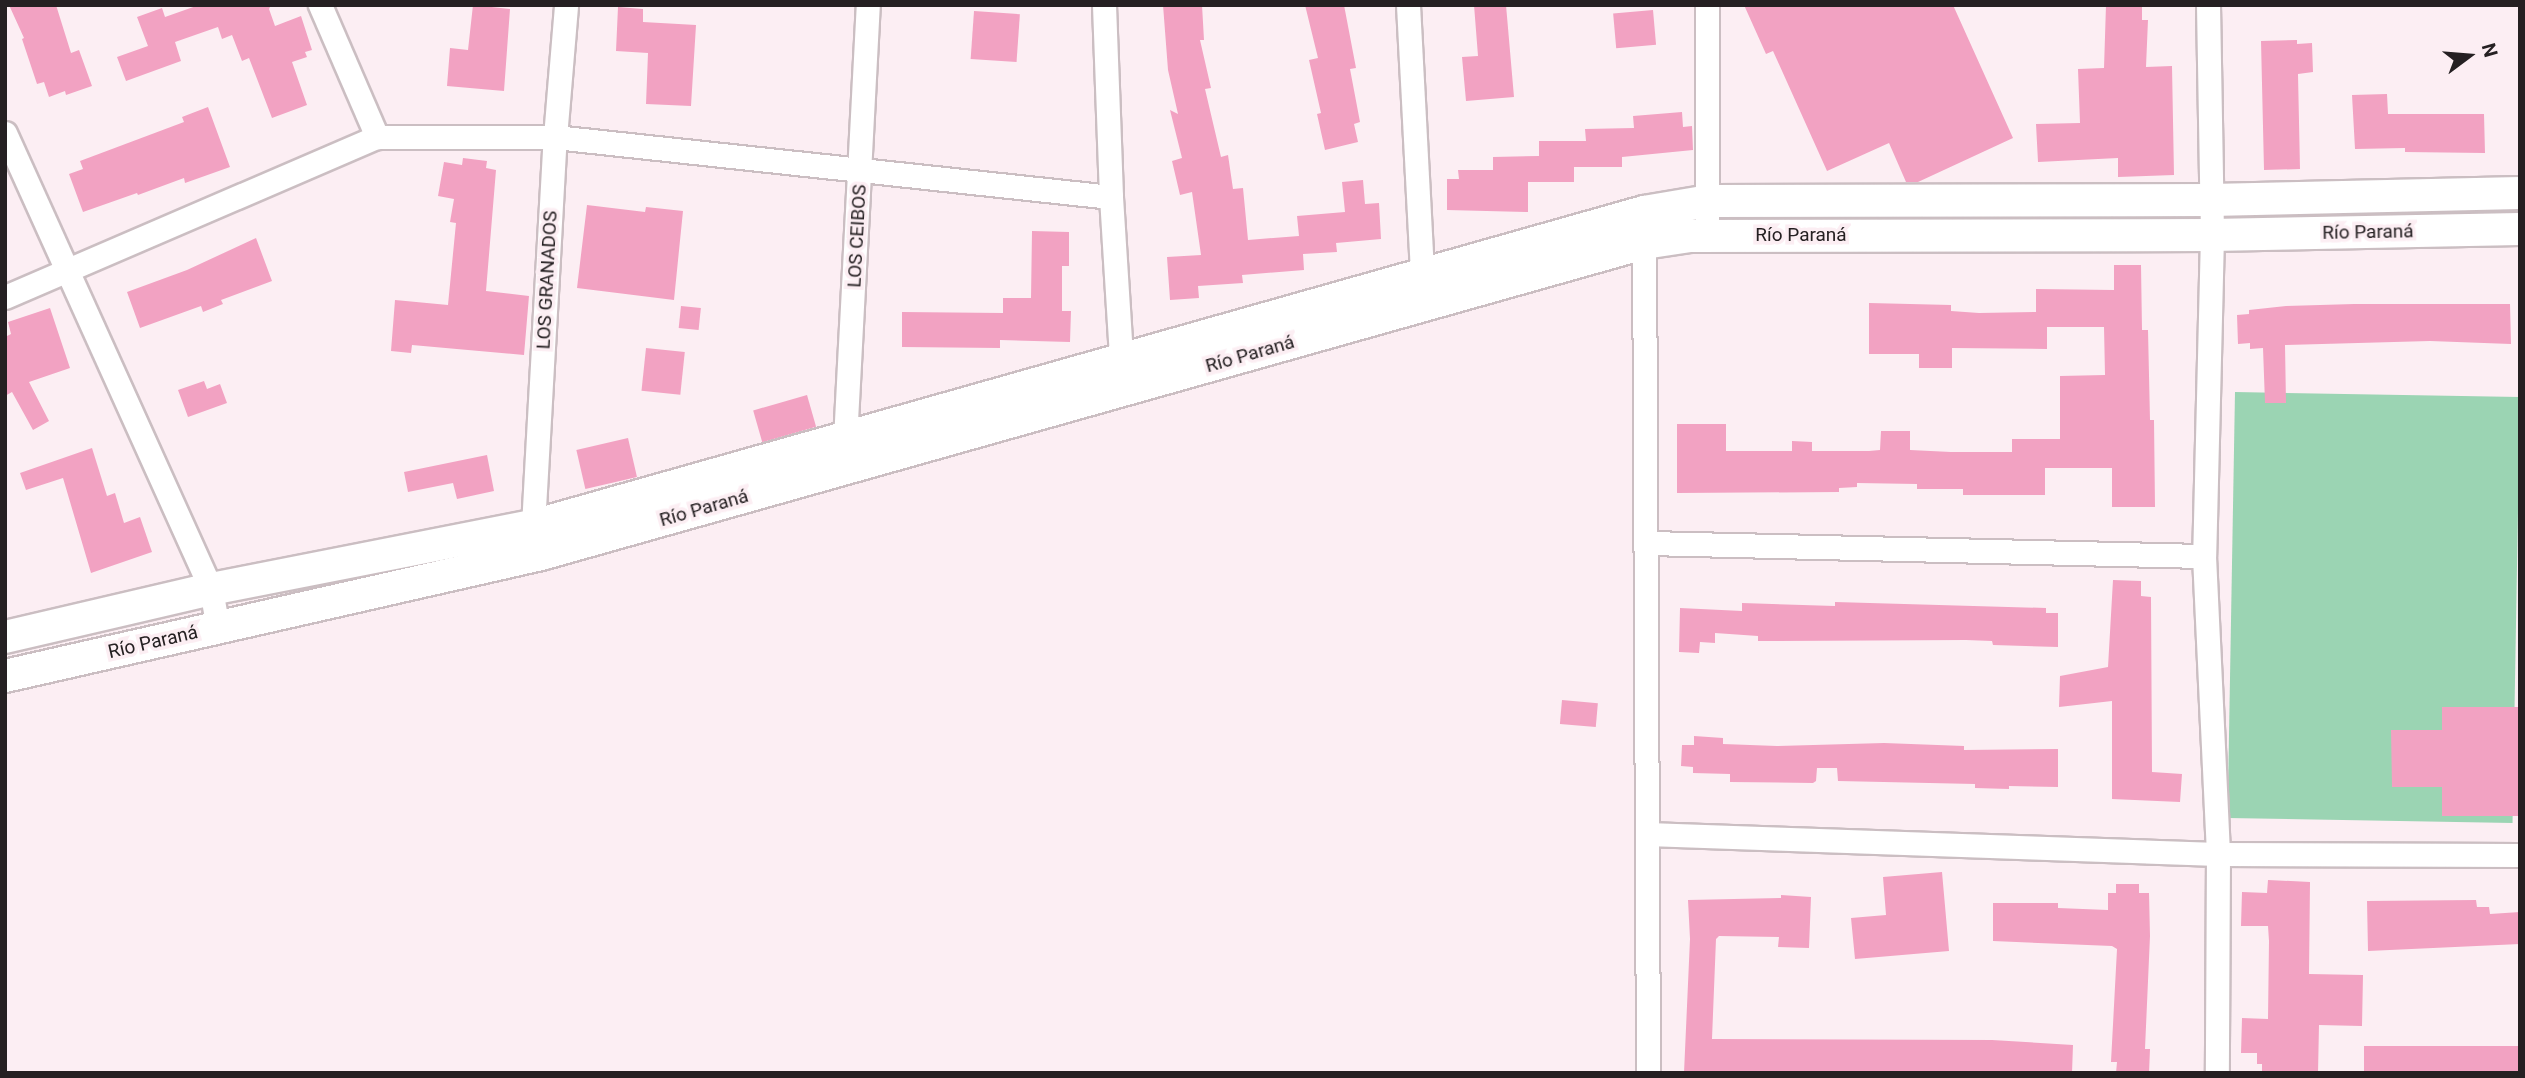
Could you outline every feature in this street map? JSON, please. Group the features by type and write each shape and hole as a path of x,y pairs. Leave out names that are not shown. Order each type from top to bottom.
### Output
{"street":[{"path":"320,5 377,137"},
{"name":"LOS GRANADOS","path":"537,540 555,137 566,5"},
{"name":"LOS CEIBOS","path":"848,453 868,5"},
{"path":"1104,5 1119,358 1126,389"},
{"path":"1408,5 1423,305"},
{"path":"1707,5 1707,235"},
{"path":"2208,5 2212,235 2204,556 2218,854 2217,1073"},
{"path":"5,134 211,589 218,627"},
{"path":"5,297 377,137 555,137 1111,197"},
{"name":"Río Paraná","path":"5,676 218,627 848,453 1126,389 1423,305 1644,227 1709,201 2211,200 2520,193"},
{"path":"1644,227 1648,1073"},
{"name":"Río Paraná","path":"848,453 1119,358 1422,274 1644,227 1707,235 2212,235 2520,229"},
{"name":"Río Paraná","path":"5,637 211,589 537,540"},
{"path":"1647,544 2204,556"},
{"path":"1647,834 2218,854 2520,855"}],"green space":[{"path":"2235,392 2520,397 2513,823 2228,818"}],"building":[{"path":"9,5 56,5 71,53 79,50 92,86 66,95 65,91 49,97 44,82 37,84 22,39 24,38"},
{"path":"199,5 271,5 269,9 275,26 301,16 312,50 305,52 307,57 292,62 307,105 272,118 249,58 242,61 232,35 222,39 218,27 175,42 181,61 126,81 117,57 148,46 137,17 162,8 165,17"},
{"path":"473,5 510,9 504,91 447,86 450,48 468,50"},
{"path":"1163,5 1202,5 1204,40 1200,40 1211,88 1205,89 1221,157 1228,155 1233,189 1243,188 1248,240 1299,236 1297,216 1345,212 1342,182 1363,180 1365,204 1379,203 1381,239 1336,243 1337,252 1303,254 1304,270 1242,275 1243,283 1198,286 1199,298 1170,300 1167,257 1201,255 1192,192 1180,195 1172,161 1182,158 1170,110 1178,114 1168,70"},
{"path":"1305,5 1344,5 1356,68 1350,69 1360,122 1354,124 1358,142 1325,150 1317,114 1321,113 1309,60 1318,58"},
{"path":"1474,5 1506,5 1514,97 1466,101 1462,57 1478,56"},
{"path":"1744,5 1953,5 2013,138 1918,182 1906,182 1889,143 1827,171 1773,51 1766,54"},
{"path":"2106,5 2142,5 2142,20 2148,20 2146,67 2172,66 2174,175 2118,177 2118,158 2038,162 2036,124 2080,123 2078,69 2104,68"},
{"path":"618,7 643,9 643,22 696,25 691,106 646,104 648,53 616,51"},
{"path":"1653,10 1656,45 1616,48 1613,13"},
{"path":"974,11 1020,14 1017,62 971,59"},
{"path":"2297,40 2297,44 2312,43 2313,72 2298,74 2300,169 2264,170 2261,41"},
{"path":"2387,94 2388,114 2484,114 2485,153 2405,152 2405,148 2355,149 2352,95"},
{"path":"208,107 230,167 185,183 184,178 83,212 69,174 83,169 80,161 184,122 182,117"},
{"path":"1682,112 1683,127 1692,126 1693,150 1622,157 1622,167 1574,167 1574,182 1528,182 1528,212 1447,210 1447,179 1459,179 1458,170 1493,170 1493,157 1539,156 1539,141 1586,141 1585,129 1634,128 1633,116"},
{"path":"463,158 487,161 486,168 496,170 486,291 529,296 524,355 412,345 411,353 391,351 395,300 448,305 456,223 450,222 454,199 438,196 444,162 462,165"},
{"path":"587,205 645,212 646,207 683,211 674,300 577,288"},
{"path":"1032,231 1069,232 1069,266 1062,266 1062,311 1071,311 1070,342 1000,340 1000,348 902,347 902,312 1003,313 1003,298 1031,298"},
{"path":"256,238 272,281 221,300 223,304 203,312 201,306 140,328 127,292 187,270"},
{"path":"2114,265 2141,265 2142,330 2148,330 2150,420 2154,420 2155,507 2112,507 2112,468 2045,468 2045,495 1963,495 1963,489 1917,489 1917,484 1857,483 1857,487 1839,488 1839,492 1677,493 1677,424 1726,424 1726,451 1792,451 1792,441 1812,442 1812,451 1880,450 1881,431 1910,431 1910,450 1951,452 2012,452 2012,439 2060,439 2060,376 2105,375 2104,327 2047,327 2047,349 1952,348 1952,368 1919,368 1919,354 1869,354 1869,303 1951,305 1951,311 1979,313 2036,312 2036,289 2114,290"},
{"path":"2510,304 2511,344 2430,341 2285,345 2286,403 2265,403 2263,348 2250,349 2250,343 2238,344 2237,315 2249,314 2249,310 2286,306"},
{"path":"681,306 701,308 699,330 679,328"},
{"path":"50,308 70,368 29,382 49,421 33,430 12,392 5,396 5,337 11,334 8,322"},
{"path":"646,348 685,352 680,395 642,391"},
{"path":"204,381 207,389 220,384 227,403 188,417 178,390"},
{"path":"807,395 816,427 762,442 753,410"},
{"path":"628,438 637,477 585,489 576,450"},
{"path":"92,448 107,496 115,493 124,523 140,517 152,552 91,573 63,478 26,490 20,473"},
{"path":"487,455 494,491 457,499 453,483 408,492 404,472"},
{"path":"2113,580 2141,581 2141,596 2151,597 2152,772 2182,774 2180,802 2112,799 2112,701 2059,707 2060,676 2108,667"},
{"path":"1835,602 2046,608 2046,613 2058,613 2058,647 1993,645 1992,641 1966,640 1758,641 1758,636 1715,633 1715,643 1700,642 1699,653 1679,652 1680,608 1742,611 1742,603 1835,606"},
{"path":"1562,700 1598,703 1596,727 1560,724"},
{"path":"2442,707 2520,707 2520,816 2442,816 2442,787 2392,787 2391,730 2442,730"},
{"path":"1694,736 1723,738 1723,744 1777,746 1884,743 1964,746 1964,750 2058,749 2058,787 2009,786 2009,789 1975,788 1975,784 1838,781 1837,768 1817,768 1816,781 1813,783 1730,782 1730,774 1693,773 1693,767 1681,766 1682,745 1694,745"},
{"path":"1942,872 1949,951 1855,959 1851,918 1886,915 1883,877"},
{"path":"2268,880 2310,882 2309,974 2363,975 2362,1026 2319,1025 2318,1073 2262,1073 2262,1064 2257,1064 2257,1053 2241,1053 2242,1018 2268,1019 2269,941 2268,926 2241,926 2242,892 2267,893"},
{"path":"2116,884 2139,884 2139,893 2149,893 2150,936 2145,1049 2150,1049 2149,1073 2116,1073 2117,1062 2111,1062 2117,949 2112,946 1993,941 1993,903 2058,903 2058,908 2108,910 2108,893 2116,893"},
{"path":"1781,895 1811,897 1809,948 1778,947 1779,937 1719,936 1716,939 1712,1039 1992,1040 2073,1045 2072,1073 1684,1073 1690,939 1688,900 1781,898"},
{"path":"2476,900 2477,907 2489,907 2490,914 2520,912 2520,944 2368,951 2367,901"},
{"path":"2364,1046 2520,1046 2520,1073 2364,1073"}]}
